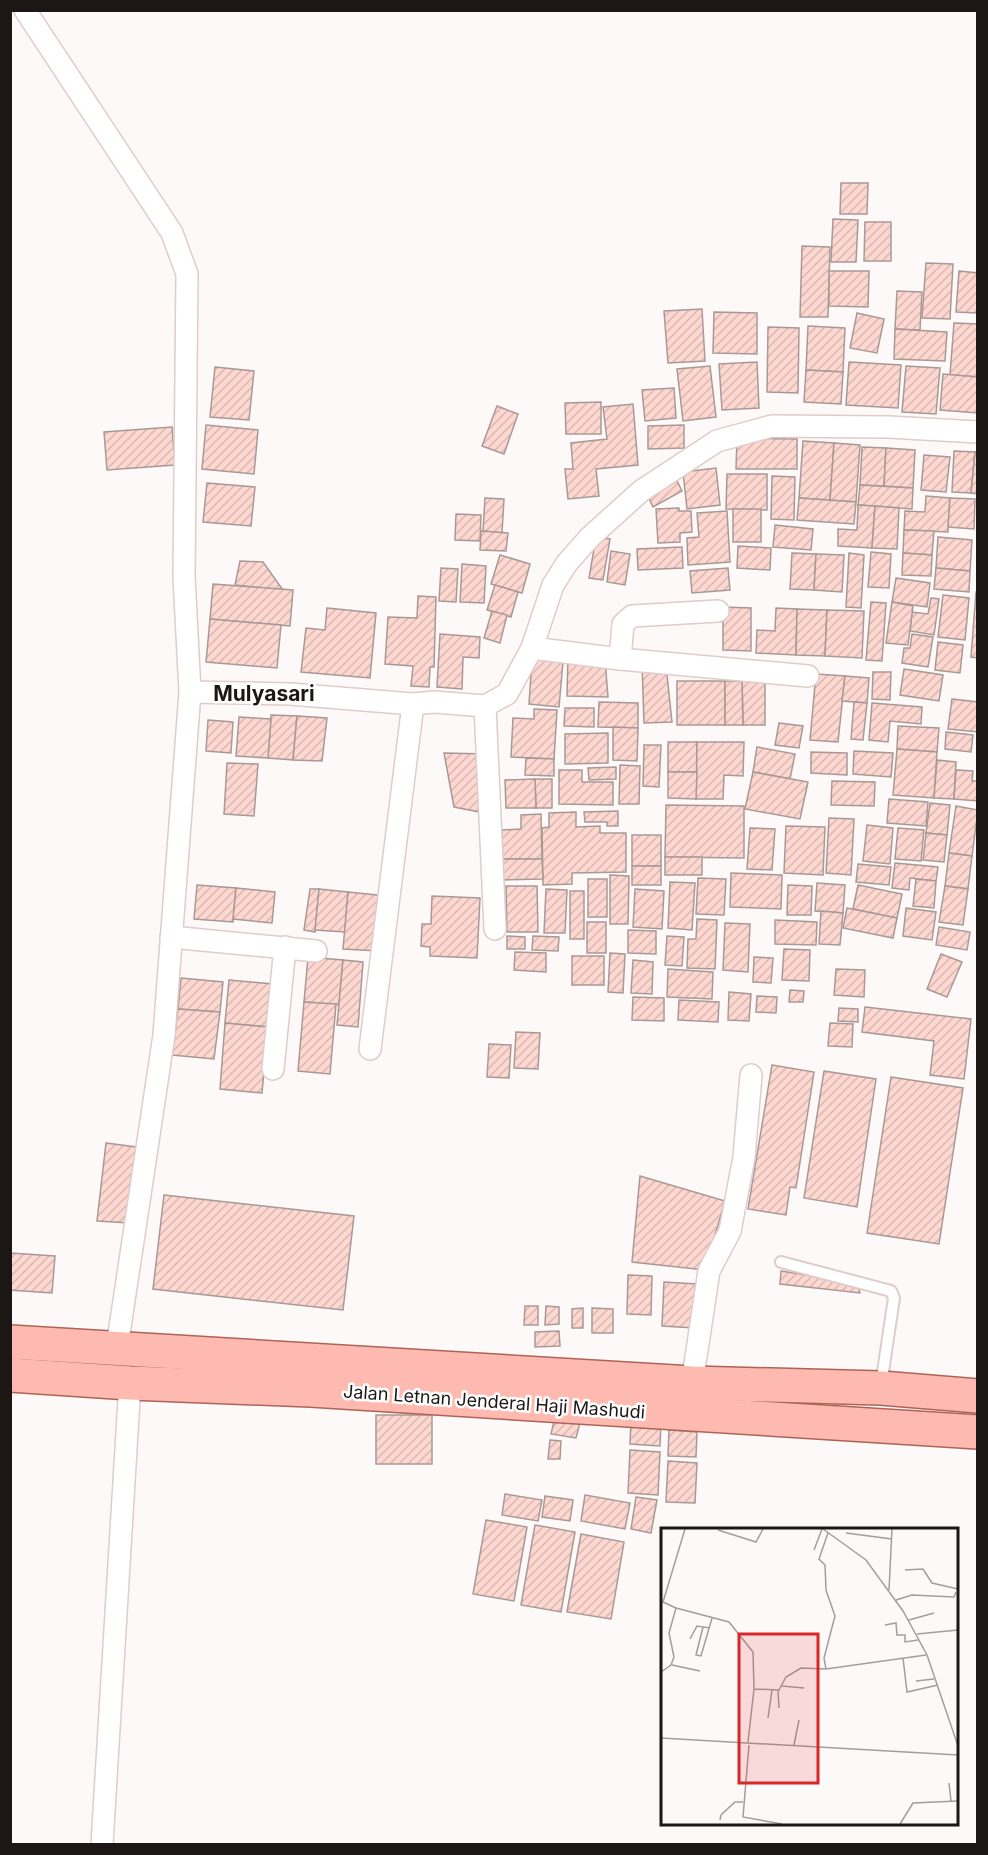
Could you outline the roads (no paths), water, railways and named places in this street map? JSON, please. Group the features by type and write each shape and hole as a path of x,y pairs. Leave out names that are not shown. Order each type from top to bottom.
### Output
{"main road":[{"name":"Jalan Letnan Jenderal Haji Mashudi","path":"10,1342 117,1347 398,1381 978,1432"},
{"name":"Jalan Letnan Jenderal Haji Mashudi","path":"10,1375 130,1383 300,1389 398,1381 692,1383 881,1388 978,1396"}],"street":[{"path":"25,10 172,233 187,274 184,578 190,692 164,1035 117,1347"},
{"path":"190,692 290,694 412,704 435,702 485,706 507,694 532,648 553,585 567,563 590,537 641,491 717,441 772,426 888,427 978,432"},
{"path":"620,659 623,624 632,616 718,611"},
{"path":"532,648 620,659 808,676"},
{"path":"370,1048 412,704"},
{"path":"485,706 495,929"},
{"path":"171,937 316,951"},
{"path":"273,1069 285,947"},
{"path":"692,1383 709,1271 727,1240 732,1221 744,1156 751,1075"},
{"path":"102,1845 130,1383"}],"lane":[{"path":"781,1262 891,1291 894,1298 881,1388"}],"district":[{"name":"Mulyasari","path":"264,694"}]}
